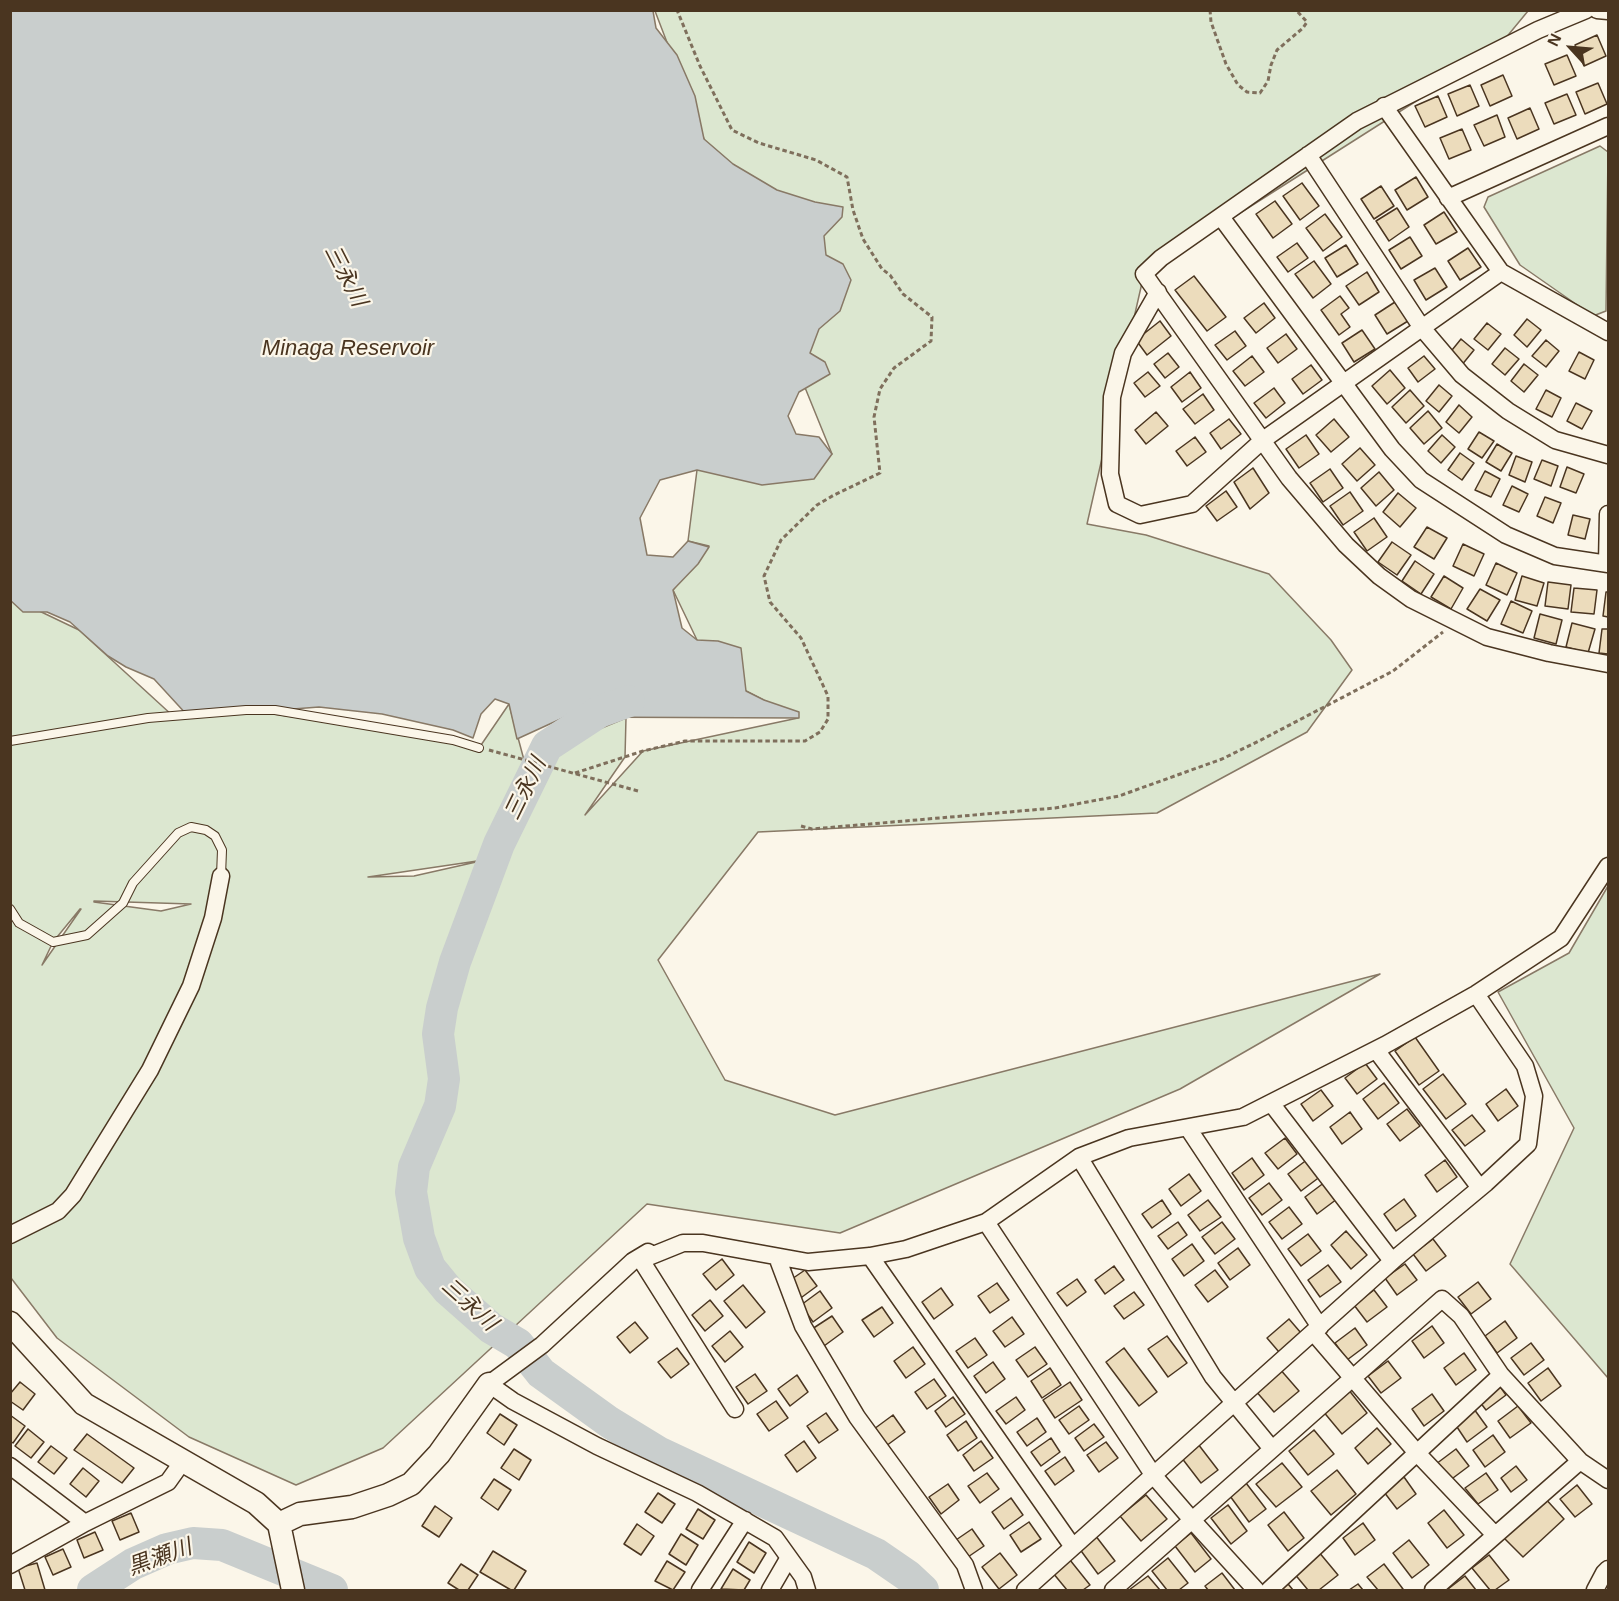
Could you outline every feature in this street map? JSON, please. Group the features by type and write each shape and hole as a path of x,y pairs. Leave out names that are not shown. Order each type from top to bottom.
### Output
{"main road":[{"path":"10,1323 84,1404 256,1503 281,1530 293,1590"},
{"path":"281,1530 300,1514 352,1507 388,1495 411,1484 439,1454 489,1384"}],"street":[{"path":"1586,10 1538,30 1357,121 1161,258 1144,274 1289,478 1346,545 1379,576 1411,599 1487,637 1548,653 1608,664"},
{"path":"1598,10 1608,11"},
{"path":"1384,106 1501,272 1608,332"},
{"path":"1448,198 1608,126"},
{"path":"1308,155 1422,328 1462,375 1508,411 1555,440 1608,455"},
{"path":"1221,216 1342,384 1392,449 1421,480 1516,539 1555,556 1608,564 1608,514"},
{"path":"1158,292 1124,353 1112,397 1110,474 1117,504 1140,515 1192,504 1263,440 1501,272"},
{"path":"640,1260 683,1242 703,1243 808,1262 870,1256 906,1249 986,1222 1079,1157 1129,1138 1242,1117 1376,1050 1476,994 1561,938 1608,866"},
{"path":"10,1235 57,1211 73,1194 150,1070 191,986 213,918 221,876"},
{"path":"1025,1590 1392,1261 1528,1144 1534,1096 1525,1066 1476,994"},
{"path":"1376,1050 1479,1188"},
{"path":"1271,1103 1392,1261"},
{"path":"1188,1128 1317,1330 1352,1378 1417,1453 1495,1535"},
{"path":"1079,1157 1213,1377 1272,1449"},
{"path":"986,1222 1154,1476 1256,1590"},
{"path":"640,1260 649,1252 633,1261 542,1345 489,1384 513,1401 597,1446 697,1493 775,1539 803,1577 807,1590"},
{"path":"870,1256 1073,1547"},
{"path":"777,1257 803,1326 857,1417 965,1565 974,1590"},
{"path":"640,1260 735,1409"},
{"path":"1113,1590 1442,1299 1461,1316 1501,1375 1581,1461 1608,1480"},
{"path":"1269,1590 1501,1375"},
{"path":"10,1565 85,1523 168,1482 183,1461"},
{"path":"1433,1590 1581,1461"},
{"path":"10,1466 85,1523"},
{"path":"700,1590 745,1520"},
{"path":"770,1590 789,1559"},
{"path":"1595,1590 1608,1569"}],"lane":[{"path":"10,741 148,718 246,710 275,711 453,740 479,748"},
{"path":"10,909 19,922 53,942 87,935 123,903 133,883 178,833 191,827 206,830 214,836 222,850 221,876"}],"path":[{"path":"575,773 643,751 686,741 805,741 820,732 828,719 828,696 801,638 770,602 764,576 782,540 817,505 880,472 874,417 880,389 894,368 931,341 932,317 903,294 890,275 882,269 863,239 853,210 847,177 816,160 759,143 732,130 700,66 677,10"},
{"path":"1210,10 1211,22 1226,64 1238,85 1247,92 1260,93 1268,81 1277,50 1308,22 1296,10"},
{"path":"801,826 812,829 1055,808 1119,796 1222,759 1259,741 1393,670 1456,621"},
{"path":"479,748 638,791"}],"green space":[{"path":"655,11 1528,11 1495,51 1144,274 1087,524 1146,535 1269,574 1331,640 1352,670 1307,732 1157,813 758,832 658,960 725,1080 835,1115 1380,974 1180,1089 840,1233 647,1204 383,1448 296,1485 189,1437 57,1338 11,1278 10,597 79,630 173,716 246,710 453,740 479,748 509,704 524,760 626,718 625,757 585,815 643,751 798,718 746,691 697,640 673,590 709,546 688,541 697,470 832,454 704,139","holes":["484,860 414,876 368,877","94,901 191,904 161,911 94,902","80,909 81,909 42,965 53,942"]},
{"path":"1600,146 1608,152 1606,311 1593,316 1520,265 1484,207 1488,197"},
{"path":"1608,886 1608,1378 1510,1264 1574,1128 1498,992 1569,953"}],"water":[{"name":"Minaga Reservoir","path":"10,11 653,11 656,28 677,55 695,96 704,139 733,164 777,190 815,202 843,207 842,217 824,236 826,255 843,264 851,280 840,311 819,329 810,353 825,362 830,374 799,392 788,416 796,434 819,437 832,454 814,479 762,485 697,470 660,480 640,518 647,555 673,557 688,541 709,547 698,564 673,590 682,628 697,640 718,641 741,648 746,691 799,712 799,718 565,717 517,739 509,704 495,699 481,714 473,738 453,730 382,714 319,707 188,716 154,679 108,656 70,622 47,612 23,612 10,600"}],"building":[{"path":"1597,35 1606,56 1584,66 1575,45"},
{"path":"1567,55 1576,76 1554,85 1545,64"},
{"path":"1503,75 1512,96 1490,106 1481,85"},
{"path":"1598,83 1607,104 1585,114 1576,92"},
{"path":"1470,85 1479,106 1457,116 1448,94"},
{"path":"1567,94 1576,115 1554,124 1545,103"},
{"path":"1438,96 1447,117 1425,127 1415,106"},
{"path":"1530,108 1539,129 1517,139 1508,118"},
{"path":"1497,115 1505,137 1484,146 1474,125"},
{"path":"1462,129 1471,150 1449,159 1440,138"},
{"path":"1416,177 1428,197 1407,210 1395,190"},
{"path":"1302,183 1319,206 1300,220 1283,196"},
{"path":"1381,186 1394,206 1374,219 1361,199"},
{"path":"1275,201 1292,224 1273,238 1256,214"},
{"path":"1397,208 1409,227 1389,241 1376,221"},
{"path":"1444,212 1457,232 1436,244 1424,225"},
{"path":"1325,214 1342,237 1323,251 1306,228"},
{"path":"1410,237 1422,256 1401,269 1389,250"},
{"path":"1297,243 1308,258 1288,272 1277,257"},
{"path":"1346,245 1358,264 1337,277 1325,258"},
{"path":"1468,248 1481,267 1460,280 1448,261"},
{"path":"1314,261 1331,284 1313,298 1295,274"},
{"path":"1435,268 1447,287 1426,300 1414,280"},
{"path":"1367,272 1379,292 1359,305 1346,286"},
{"path":"1194,276 1226,317 1207,331 1175,290"},
{"path":"1340,296 1349,308 1341,314 1350,327 1339,335 1321,310"},
{"path":"1395,302 1408,321 1387,334 1375,315"},
{"path":"1264,303 1275,318 1256,333 1244,318"},
{"path":"1527,319 1541,330 1527,347 1514,335"},
{"path":"1160,321 1171,336 1147,355 1136,340"},
{"path":"1487,323 1501,334 1488,350 1474,339"},
{"path":"1362,330 1375,349 1354,362 1342,343"},
{"path":"1235,331 1246,346 1227,360 1215,345"},
{"path":"1286,334 1297,349 1278,363 1267,348"},
{"path":"1461,339 1474,350 1461,366 1448,355"},
{"path":"1546,340 1559,351 1546,367 1532,356"},
{"path":"1505,348 1519,359 1505,375 1492,364"},
{"path":"1579,352 1594,360 1585,379 1569,371"},
{"path":"1168,353 1179,367 1165,378 1154,364"},
{"path":"1252,356 1264,372 1245,386 1233,371"},
{"path":"1424,356 1435,369 1418,382 1408,368"},
{"path":"1524,364 1538,375 1524,392 1511,381"},
{"path":"1311,365 1322,380 1303,394 1292,379"},
{"path":"1390,370 1405,388 1387,404 1372,386"},
{"path":"1148,372 1160,386 1145,397 1134,383"},
{"path":"1190,372 1201,388 1182,402 1171,387"},
{"path":"1439,385 1452,396 1439,412 1426,401"},
{"path":"1274,388 1285,403 1266,418 1254,403"},
{"path":"1410,390 1424,406 1406,423 1392,407"},
{"path":"1546,390 1561,398 1552,417 1536,409"},
{"path":"1203,394 1214,410 1195,424 1183,409"},
{"path":"1576,403 1592,411 1582,429 1567,421"},
{"path":"1459,405 1472,417 1459,433 1446,422"},
{"path":"1428,411 1442,428 1424,444 1410,428"},
{"path":"1156,412 1168,426 1146,444 1135,430"},
{"path":"1229,419 1241,434 1221,449 1210,433"},
{"path":"1334,419 1349,437 1331,452 1316,435"},
{"path":"1479,432 1494,441 1482,458 1468,449"},
{"path":"1306,435 1319,454 1299,468 1286,449"},
{"path":"1442,435 1455,447 1441,463 1428,451"},
{"path":"1195,437 1206,452 1187,466 1176,451"},
{"path":"1497,444 1512,453 1501,471 1486,462"},
{"path":"1360,448 1375,465 1357,481 1342,464"},
{"path":"1460,453 1474,463 1462,480 1448,470"},
{"path":"1516,456 1532,462 1525,482 1509,475"},
{"path":"1542,460 1558,466 1551,486 1534,479"},
{"path":"1567,467 1584,474 1576,493 1560,487"},
{"path":"1253,468 1269,493 1250,509 1234,482"},
{"path":"1330,469 1343,488 1323,502 1310,483"},
{"path":"1485,471 1500,479 1491,497 1475,490"},
{"path":"1379,472 1394,490 1376,506 1361,488"},
{"path":"1512,486 1528,494 1519,512 1503,505"},
{"path":"1226,491 1237,507 1217,521 1206,506"},
{"path":"1350,492 1363,511 1343,525 1330,506"},
{"path":"1398,493 1416,508 1400,527 1383,512"},
{"path":"1545,497 1561,503 1553,523 1537,516"},
{"path":"1573,515 1590,519 1585,539 1568,535"},
{"path":"1374,518 1387,537 1367,551 1354,532"},
{"path":"1427,527 1447,538 1434,559 1414,547"},
{"path":"1392,542 1411,555 1397,575 1378,562"},
{"path":"1463,544 1484,554 1474,576 1453,566"},
{"path":"1415,561 1434,574 1421,594 1402,581"},
{"path":"1496,563 1517,573 1507,595 1486,585"},
{"path":"1444,576 1463,588 1451,609 1431,597"},
{"path":"1522,576 1544,583 1537,606 1515,600"},
{"path":"1548,582 1571,585 1568,609 1545,606"},
{"path":"1574,588 1597,590 1594,614 1571,612"},
{"path":"1480,589 1500,600 1487,621 1467,609"},
{"path":"1606,592 1608,592 1608,617 1603,616"},
{"path":"1511,601 1532,611 1523,633 1501,624"},
{"path":"1540,614 1562,620 1556,644 1534,638"},
{"path":"1572,623 1595,629 1588,653 1566,647"},
{"path":"1602,629 1608,629 1608,654 1599,653"},
{"path":"1415,1037 1439,1071 1419,1085 1395,1051"},
{"path":"1365,1063 1377,1079 1357,1094 1345,1078"},
{"path":"1443,1074 1466,1104 1446,1119 1423,1089"},
{"path":"1384,1083 1399,1103 1378,1119 1363,1099"},
{"path":"1506,1089 1518,1106 1498,1121 1486,1104"},
{"path":"1321,1090 1333,1106 1313,1121 1301,1104"},
{"path":"1407,1109 1420,1126 1400,1141 1387,1124"},
{"path":"1350,1112 1362,1129 1342,1144 1330,1127"},
{"path":"1472,1115 1485,1131 1465,1146 1452,1130"},
{"path":"1285,1138 1297,1154 1278,1169 1265,1153"},
{"path":"1252,1158 1264,1175 1244,1190 1232,1173"},
{"path":"1308,1159 1321,1176 1301,1191 1288,1174"},
{"path":"1445,1160 1457,1177 1437,1192 1425,1175"},
{"path":"1189,1174 1201,1191 1181,1206 1169,1189"},
{"path":"1325,1182 1337,1199 1317,1214 1305,1197"},
{"path":"1269,1183 1282,1200 1262,1215 1249,1198"},
{"path":"1404,1199 1416,1216 1396,1231 1384,1214"},
{"path":"1162,1200 1171,1214 1152,1228 1142,1214"},
{"path":"1208,1200 1221,1217 1200,1231 1188,1215"},
{"path":"1289,1207 1302,1224 1282,1239 1269,1222"},
{"path":"1178,1222 1187,1235 1168,1249 1158,1236"},
{"path":"1222,1222 1235,1239 1215,1254 1202,1237"},
{"path":"1346,1231 1367,1255 1351,1269 1331,1245"},
{"path":"1308,1234 1321,1251 1301,1266 1288,1249"},
{"path":"1433,1239 1446,1256 1426,1271 1413,1254"},
{"path":"1192,1244 1204,1261 1184,1276 1172,1259"},
{"path":"1238,1248 1250,1265 1230,1280 1218,1263"},
{"path":"722,1259 734,1275 716,1290 703,1274"},
{"path":"1405,1264 1417,1280 1397,1295 1385,1278"},
{"path":"1328,1265 1341,1282 1320,1297 1308,1280"},
{"path":"1114,1266 1124,1280 1105,1294 1095,1280"},
{"path":"805,1270 817,1286 798,1300 786,1283"},
{"path":"1215,1270 1228,1287 1208,1302 1195,1285"},
{"path":"1077,1279 1086,1292 1067,1306 1057,1293"},
{"path":"1478,1282 1491,1299 1471,1314 1458,1297"},
{"path":"997,1283 1009,1300 990,1313 978,1296"},
{"path":"743,1285 765,1312 746,1328 724,1301"},
{"path":"941,1288 953,1305 934,1319 922,1302"},
{"path":"1374,1290 1387,1307 1367,1322 1354,1305"},
{"path":"820,1291 832,1308 813,1322 801,1305"},
{"path":"1134,1292 1144,1305 1124,1319 1114,1306"},
{"path":"710,1300 723,1316 705,1331 692,1315"},
{"path":"882,1307 893,1323 874,1337 862,1320"},
{"path":"832,1316 843,1332 824,1346 812,1329"},
{"path":"1012,1317 1024,1334 1005,1347 993,1331"},
{"path":"1289,1319 1301,1333 1279,1352 1267,1338"},
{"path":"1505,1321 1517,1338 1497,1353 1485,1336"},
{"path":"635,1322 648,1338 630,1353 617,1337"},
{"path":"1432,1326 1444,1343 1424,1358 1412,1341"},
{"path":"1355,1328 1367,1345 1347,1360 1335,1343"},
{"path":"730,1331 743,1347 725,1362 712,1346"},
{"path":"1167,1336 1187,1363 1168,1377 1148,1349"},
{"path":"975,1338 987,1355 968,1368 956,1351"},
{"path":"1531,1343 1544,1360 1524,1375 1511,1358"},
{"path":"913,1347 925,1364 906,1378 894,1361"},
{"path":"1035,1347 1047,1364 1028,1377 1016,1360"},
{"path":"677,1348 689,1364 671,1378 658,1362"},
{"path":"1124,1348 1157,1392 1139,1406 1106,1362"},
{"path":"1464,1353 1476,1370 1456,1385 1444,1368"},
{"path":"1388,1361 1401,1378 1381,1393 1368,1376"},
{"path":"993,1362 1005,1379 986,1393 974,1376"},
{"path":"1050,1368 1061,1385 1042,1398 1031,1381"},
{"path":"1279,1368 1299,1391 1274,1412 1255,1390"},
{"path":"1548,1368 1561,1386 1541,1401 1528,1383"},
{"path":"755,1374 767,1391 748,1404 736,1387"},
{"path":"797,1375 808,1392 790,1406 778,1389"},
{"path":"1494,1378 1506,1395 1486,1410 1473,1393"},
{"path":"934,1379 946,1396 927,1409 915,1392"},
{"path":"20,1382 35,1394 23,1410 10,1401 10,1394"},
{"path":"1070,1382 1082,1400 1055,1418 1043,1400"},
{"path":"1348,1389 1367,1413 1342,1434 1322,1410"},
{"path":"1432,1394 1444,1411 1424,1426 1412,1409"},
{"path":"953,1397 965,1414 946,1427 935,1411"},
{"path":"1016,1397 1025,1410 1006,1424 996,1411"},
{"path":"776,1401 788,1418 769,1431 757,1414"},
{"path":"1079,1406 1089,1420 1069,1434 1059,1420"},
{"path":"1518,1406 1531,1423 1510,1438 1498,1421"},
{"path":"1474,1409 1487,1427 1467,1442 1455,1424"},
{"path":"826,1413 838,1430 819,1443 807,1426"},
{"path":"500,1414 517,1425 504,1445 487,1433"},
{"path":"10,1415 25,1426 13,1443 10,1441"},
{"path":"893,1415 905,1432 886,1446 874,1429"},
{"path":"1037,1418 1046,1432 1027,1446 1017,1432"},
{"path":"966,1421 977,1438 958,1451 947,1435"},
{"path":"1094,1424 1104,1437 1084,1451 1075,1438"},
{"path":"1377,1428 1391,1444 1368,1464 1355,1448"},
{"path":"28,1429 44,1442 31,1458 15,1446"},
{"path":"1314,1430 1334,1454 1308,1475 1289,1451"},
{"path":"87,1434 134,1468 122,1483 74,1450"},
{"path":"1493,1435 1505,1452 1485,1467 1473,1450"},
{"path":"1051,1438 1060,1452 1041,1466 1031,1452"},
{"path":"804,1441 816,1458 797,1472 785,1455"},
{"path":"981,1441 993,1458 974,1471 963,1455"},
{"path":"1106,1442 1118,1458 1099,1472 1087,1455"},
{"path":"1198,1444 1218,1470 1201,1483 1181,1457"},
{"path":"51,1446 67,1458 54,1474 38,1462"},
{"path":"514,1449 531,1460 519,1480 501,1468"},
{"path":"1456,1449 1469,1466 1449,1481 1436,1464"},
{"path":"1065,1457 1074,1471 1055,1485 1045,1471"},
{"path":"1282,1463 1302,1487 1276,1507 1256,1484"},
{"path":"1516,1466 1527,1480 1511,1492 1501,1478"},
{"path":"83,1468 99,1481 86,1497 70,1484"},
{"path":"1337,1470 1356,1494 1331,1515 1311,1491"},
{"path":"987,1473 999,1489 980,1503 968,1486"},
{"path":"1486,1473 1498,1490 1478,1504 1465,1488"},
{"path":"1404,1477 1416,1494 1397,1509 1384,1492"},
{"path":"494,1479 511,1490 498,1510 481,1498"},
{"path":"1246,1483 1266,1509 1249,1522 1230,1496"},
{"path":"948,1484 959,1500 941,1514 929,1497"},
{"path":"1577,1485 1592,1504 1575,1517 1560,1499"},
{"path":"658,1493 675,1504 662,1523 645,1512"},
{"path":"1146,1495 1167,1519 1141,1541 1120,1516"},
{"path":"1543,1496 1564,1519 1523,1557 1501,1535"},
{"path":"1011,1498 1023,1515 1004,1529 992,1512"},
{"path":"1228,1505 1247,1531 1231,1544 1211,1518"},
{"path":"435,1506 452,1518 439,1537 422,1526"},
{"path":"698,1509 715,1520 703,1539 686,1529"},
{"path":"1444,1510 1464,1535 1447,1548 1428,1523"},
{"path":"1284,1512 1304,1538 1288,1551 1268,1525"},
{"path":"131,1513 139,1532 120,1540 112,1521"},
{"path":"1029,1522 1041,1539 1021,1552 1010,1535"},
{"path":"1363,1523 1375,1540 1355,1555 1343,1538"},
{"path":"637,1524 654,1536 641,1555 624,1544"},
{"path":"972,1529 984,1546 965,1559 953,1542"},
{"path":"95,1532 103,1550 84,1558 77,1540"},
{"path":"1191,1533 1211,1559 1195,1572 1175,1546"},
{"path":"681,1534 698,1545 686,1565 669,1554"},
{"path":"1095,1535 1115,1561 1098,1574 1079,1548"},
{"path":"1409,1540 1429,1565 1412,1578 1393,1553"},
{"path":"749,1542 766,1553 754,1573 737,1562"},
{"path":"63,1549 71,1567 53,1575 45,1557"},
{"path":"493,1551 526,1571 514,1590 480,1572"},
{"path":"1318,1551 1338,1575 1319,1590 1308,1590 1293,1572"},
{"path":"1000,1553 1017,1575 999,1589 982,1567"},
{"path":"1489,1555 1509,1580 1495,1590 1490,1590 1472,1568"},
{"path":"1168,1558 1188,1583 1179,1590 1167,1590 1152,1571"},
{"path":"1070,1560 1090,1585 1083,1590 1067,1590 1053,1573"},
{"path":"667,1561 685,1572 673,1590 655,1581"},
{"path":"37,1563 45,1590 25,1590 18,1568"},
{"path":"461,1564 478,1575 468,1590 459,1590 448,1583"},
{"path":"1384,1564 1403,1589 1378,1590 1367,1577"},
{"path":"733,1569 750,1580 744,1590 721,1589"},
{"path":"1222,1573 1235,1590 1208,1590 1205,1586"},
{"path":"1148,1576 1160,1590 1129,1590"},
{"path":"1465,1576 1476,1590 1448,1589"},
{"path":"1284,1579 1293,1590 1269,1590"},
{"path":"1358,1584 1363,1590 1349,1590"}],"waterway":[{"name":"三永川","path":"629,701 599,712 547,746 499,844 455,962 442,1008 438,1034 444,1079 440,1106 414,1167 411,1192 419,1238 430,1268 448,1290 491,1328 518,1344 541,1373 609,1422 658,1452 876,1554 908,1576 923,1590"},
{"name":"黒瀬川","path":"93,1590 133,1564 167,1549 193,1543 222,1545 332,1590"}]}
